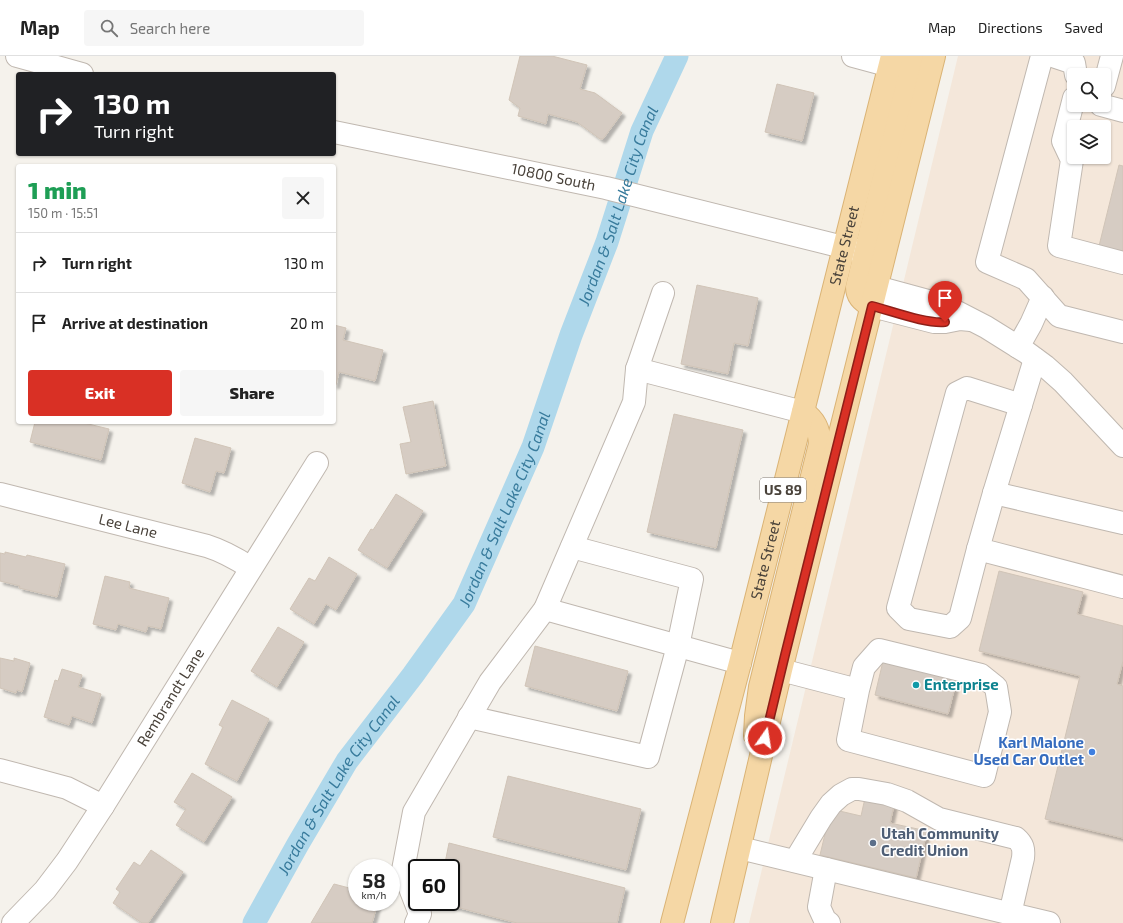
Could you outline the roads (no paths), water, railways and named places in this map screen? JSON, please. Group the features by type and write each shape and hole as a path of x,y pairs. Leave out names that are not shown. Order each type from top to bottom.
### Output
{"main road":[{"path":"874,297 862,301 857,292 854,250 913,56"},
{"name":"US 89","path":"722,923 781,670 934,56"},
{"name":"State Street","path":"672,923 740,663 803,412 854,250 891,61"},
{"path":"756,779 754,748 760,687 820,444 820,435 814,421 803,412"}],"street":[{"path":"18,56 75,72"},
{"path":"853,56 891,61"},
{"path":"1042,56 987,262 1026,278 1059,316 1123,332"},
{"path":"1053,56 1074,63 1075,68"},
{"path":"1109,68 1112,56"},
{"path":"1111,108 1123,111"},
{"path":"1070,112 1063,141 1072,160 1059,246 1123,263"},
{"name":"10800 South","path":"336,132 606,188 854,250"},
{"path":"416,923 420,914 403,870 414,812 490,682 545,609 634,402 637,369 663,293"},
{"path":"874,297 934,322 945,322 960,319 976,322 1026,353 1062,382 1123,446"},
{"path":"1021,405 967,388 958,393 898,608 909,619 950,627 960,618 994,493 1021,405 1026,353 1031,324 1042,297"},
{"path":"637,369 803,412"},
{"name":"Rembrandt Lane","path":"13,923 45,890 67,861 103,806 317,463"},
{"path":"994,493 1123,523"},
{"name":"Lee Lane","path":"0,494 207,546 231,555 251,568"},
{"path":"469,717 648,757 678,646 692,579 572,547"},
{"path":"978,549 1123,586"},
{"path":"545,609 740,663"},
{"path":"879,650 981,675 996,687 1000,712 984,776 848,740 858,690 864,667 879,650"},
{"path":"781,670 858,690"},
{"path":"0,770 68,788 103,806"},
{"path":"795,861 821,818 831,804 841,795 852,790 859,789 887,794 907,801 939,819 1006,835 1016,838 1022,843 1024,858 1016,918"},
{"path":"740,848 1016,918 1049,923"},
{"path":"826,869 819,906 825,920 829,923"}],"waterway":[{"name":"Jordan & Salt Lake City Canal","path":"254,923 347,761 413,675 464,604 533,447 571,335 607,242 642,131 677,56"}],"place":[{"name":"Enterprise","path":"916,685"},
{"name":"Karl Malone Used Car Outlet","path":"1092,752"},
{"name":"Utah Community Credit Union","path":"873,843"}]}
